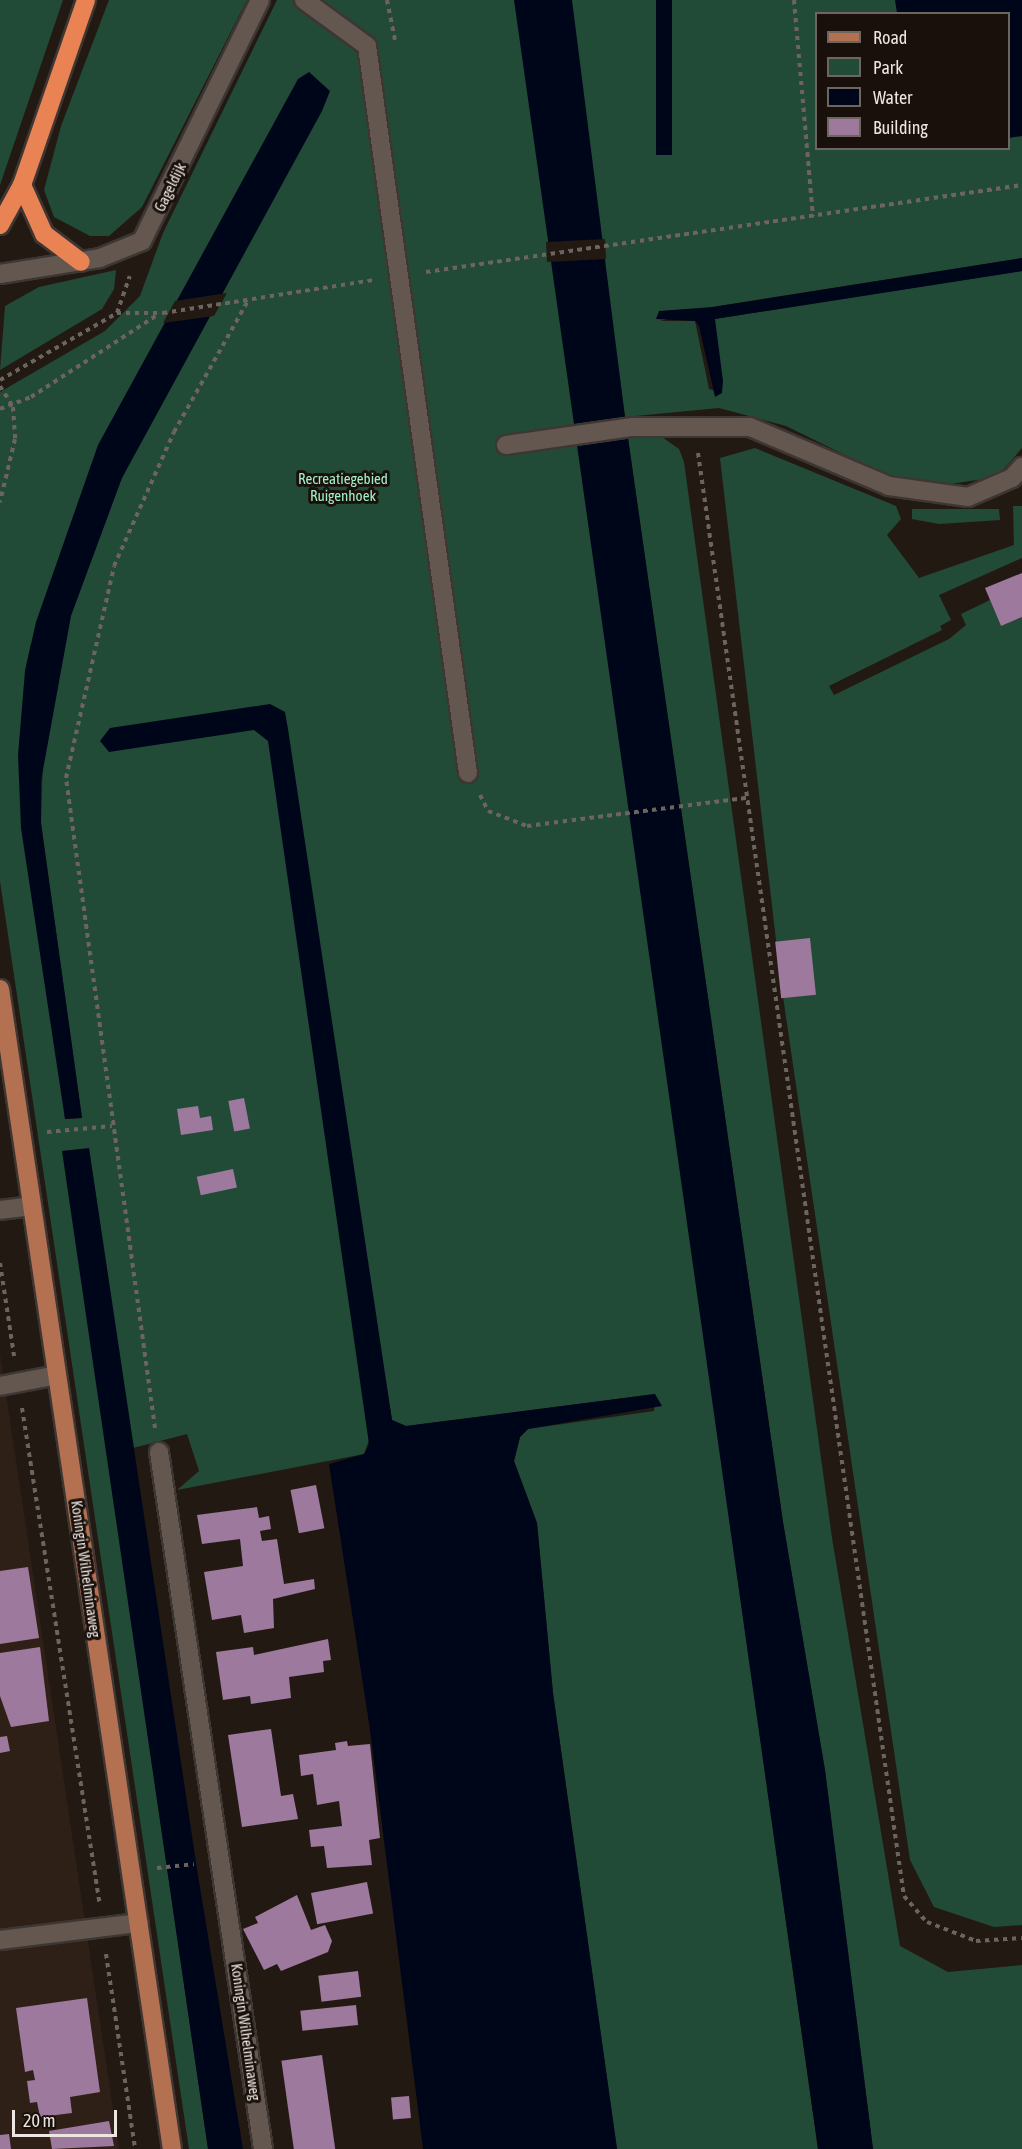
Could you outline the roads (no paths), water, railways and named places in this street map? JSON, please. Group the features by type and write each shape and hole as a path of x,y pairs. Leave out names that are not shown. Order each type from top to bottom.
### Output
{"highway":[{"path":"0,225 22,185 86,0"},
{"path":"22,185 44,234 81,262"}],"main road":[{"name":"Koningin Wilhelminaweg","path":"0,989 172,2149"}],"street":[{"name":"Gageldijk","path":"0,274 81,262 142,241 260,0"},
{"path":"304,0 355,33 367,46 468,773"},
{"path":"506,445 633,427 750,427 889,486 968,497 1012,478 1022,467"},
{"path":"0,1210 32,1206"},
{"path":"9,1383 57,1375"},
{"name":"Koningin Wilhelminaweg","path":"159,1452 263,2149"},
{"path":"0,1940 139,1923"}],"water":[{"path":"514,0 572,0 625,417 783,1522 825,1770 873,2149 818,2149"},
{"path":"656,0 672,0 672,155 656,155"},
{"path":"895,0 1022,0 1022,136 1010,138 1010,12 897,12"},
{"path":"309,72 330,91 322,111 122,478 71,616 41,781 41,823 82,1118 65,1119 21,828 18,755 25,671 36,622 98,445 298,79"},
{"path":"1022,258 1022,271 715,319 723,381 722,393 715,397 699,326 695,321 656,319 659,311 713,307"},
{"path":"270,704 285,712 288,729 392,1420 406,1426 655,1394 662,1406 528,1429 520,1437 514,1461 537,1523 553,1693 617,2149 423,2149 370,1730 329,1464 364,1454 369,1444 268,741 254,730 109,752 100,741 110,728"},
{"path":"89,1148 197,1869 243,2149 208,2149 62,1151"}],"park label":[{"name":"Recreatiegebied Ruigenhoek","path":"343,486"}]}
